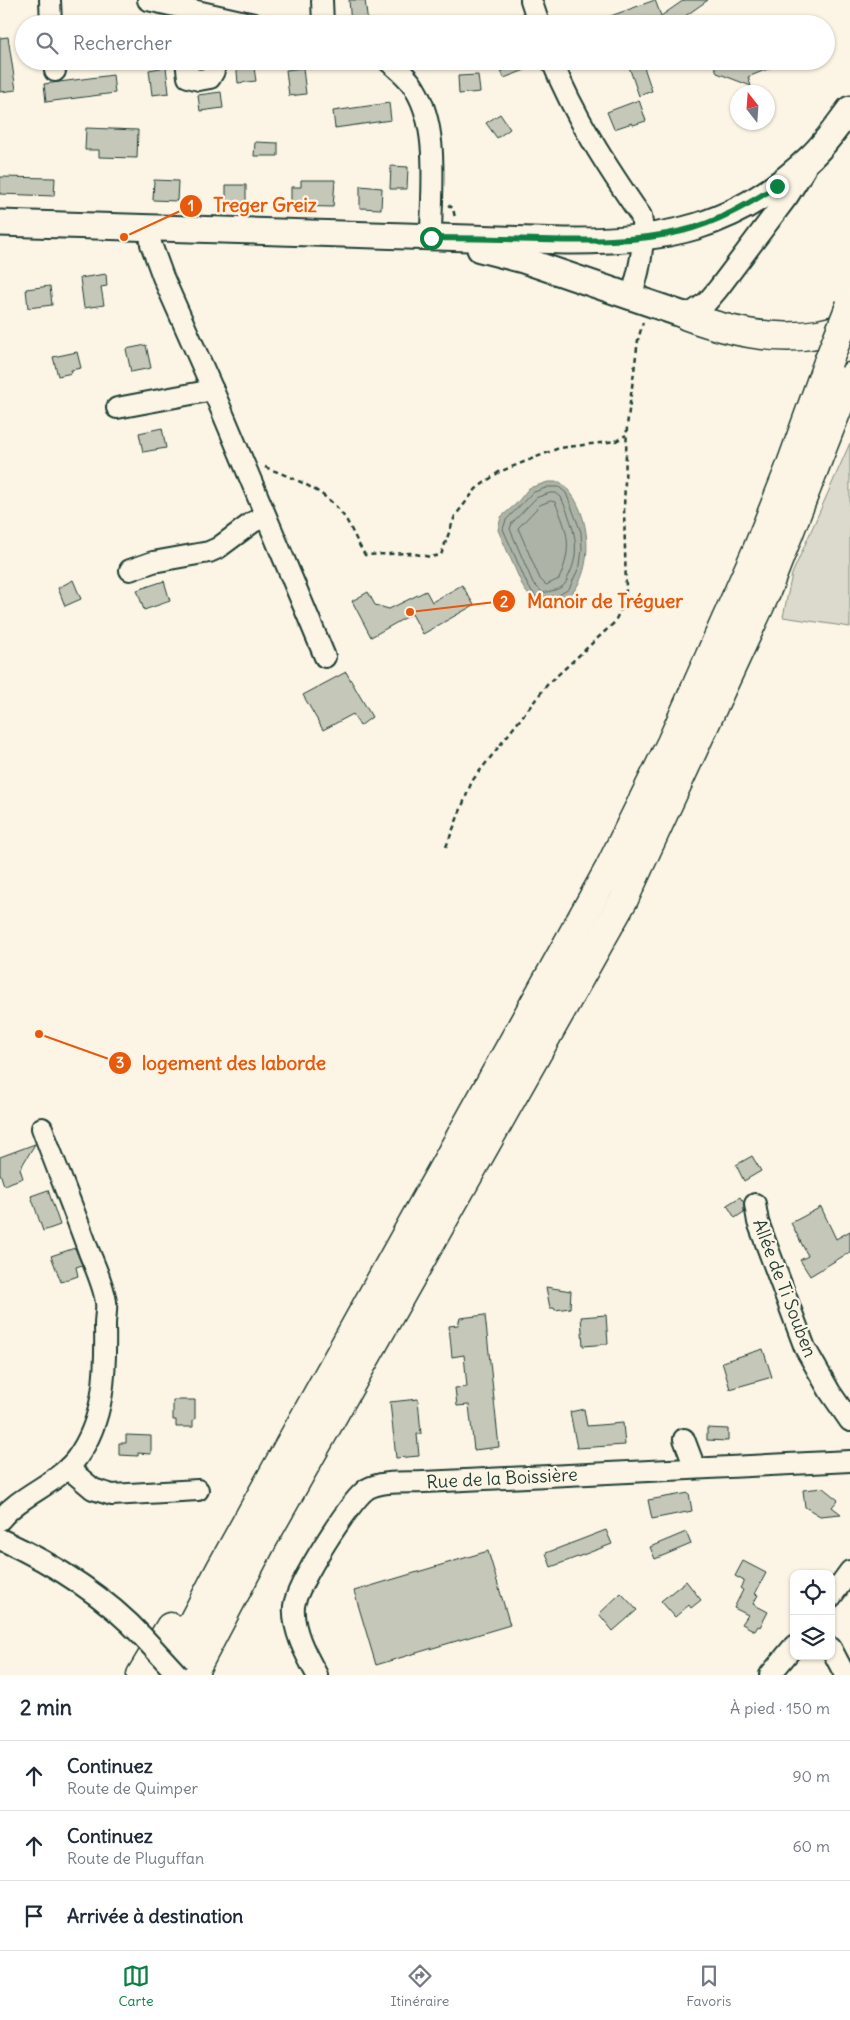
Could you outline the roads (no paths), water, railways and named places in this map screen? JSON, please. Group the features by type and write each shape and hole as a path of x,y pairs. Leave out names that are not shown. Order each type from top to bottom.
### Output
{"highway":[{"path":"192,1675 263,1540 624,899 764,597 839,370 850,306"},
{"path":"687,316 715,326 741,332 788,336 820,335 850,325"},
{"path":"165,1675 222,1568 609,869 671,743 757,550 789,470 839,370"},
{"path":"141,1675 190,1594 222,1568"}],"main road":[{"path":"0,223 431,238 587,241 642,238 682,231 724,216 777,186 812,156 850,109"},
{"path":"431,238 524,260 687,316"}],"street":[{"path":"50,0 51,15"},
{"path":"148,0 180,15"},
{"path":"322,0 323,15"},
{"path":"531,0 536,15"},
{"path":"187,70 188,77 199,80 210,78 214,70"},
{"path":"397,70 415,88 428,119 432,139 431,238"},
{"path":"556,70 564,91 586,130 641,216 642,238 637,275 640,301"},
{"path":"687,316 708,302 788,196 812,156"},
{"path":"150,228 151,244 156,258 325,657"},
{"path":"118,408 213,390"},
{"path":"130,570 153,562 209,552 218,548 252,522 265,517"},
{"path":"0,1520 13,1506 68,1468 76,1459 91,1432 101,1403 106,1364 106,1302 93,1262 42,1128"},
{"name":"Allée de Ti Souben","path":"755,1204 758,1222 805,1348 830,1392 850,1421"},
{"path":"684,1439 695,1468"},
{"name":"Rue de la Boissière","path":"317,1675 298,1633 295,1620 295,1602 312,1566 336,1528 354,1501 368,1488 406,1483 850,1462"},
{"path":"68,1468 93,1489 112,1495 198,1490"},
{"path":"0,1539 46,1563 88,1589 112,1607 178,1675"},
{"path":"835,1592 850,1571"},
{"path":"770,1675 790,1651"},
{"path":"835,1656 845,1675"}],"water":[{"path":"548,482 560,482 578,504 583,518 587,549 581,579 574,591 560,600 547,604 536,604 524,589 498,530 501,517 516,504 529,488"}],"place":[{"name":"Treger Greiz","path":"124,237"},
{"name":"Manoir de Tréguer","path":"410,612"},
{"name":"logement des laborde","path":"39,1034"}]}
